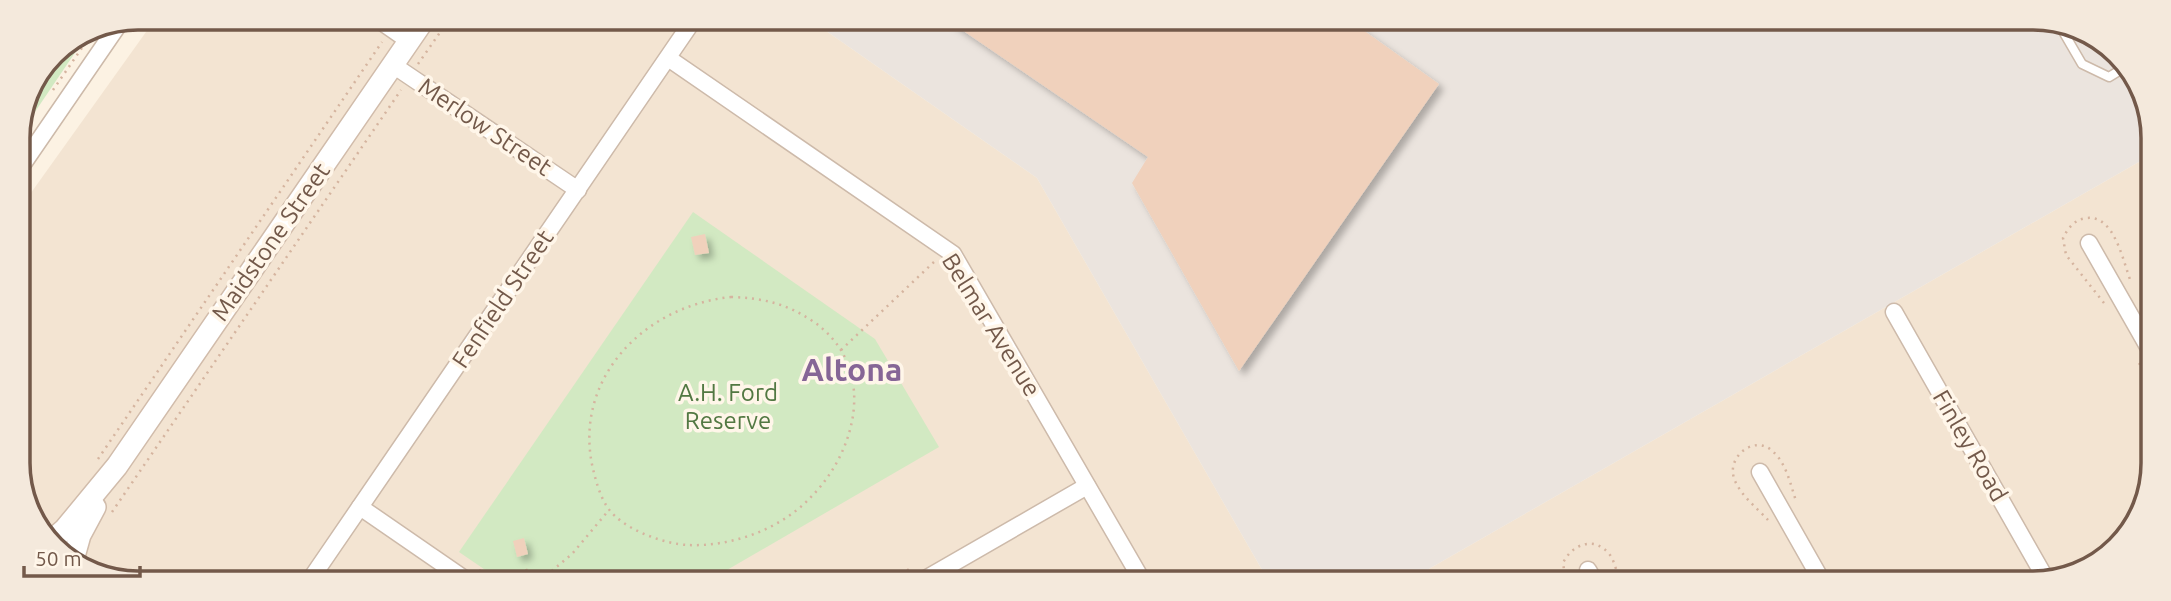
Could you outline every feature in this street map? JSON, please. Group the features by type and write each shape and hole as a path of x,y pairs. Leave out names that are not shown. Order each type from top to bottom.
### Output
{"main road":[{"name":"Maidstone Street","path":"57,535 117,466 401,70 409,41 417,30"},
{"name":"Maidstone Street","path":"80,554 80,535 117,466"}],"street":[{"path":"385,30 409,41"},
{"name":"Fenfield Street","path":"316,571 687,30"},
{"path":"30,154 113,33"},
{"name":"Belmar Avenue","path":"668,58 953,254 1137,571"},
{"name":"Merlow Street","path":"401,70 578,190"},
{"path":"2090,243 2141,334"},
{"name":"Finley Road","path":"1894,312 2041,571"},
{"path":"1760,472 1816,571"},
{"path":"939,571 1087,486"},
{"path":"360,507 453,571"}],"lane":[{"path":"2064,34 2082,64 2109,77 2118,71"}],"path":[{"path":"112,512 401,70 439,30"},
{"path":"93,466 383,41"},
{"path":"47,99 85,44"},
{"path":"841,350 936,260 942,265"},
{"path":"731,297 757,298 796,310 826,331 841,350 852,376 852,426 830,474 808,500 794,511 770,526 741,538 708,545 685,545 648,536 626,524 609,509 597,483 588,443 596,394 612,365 630,344 660,320 704,301 731,297"},
{"path":"552,571 572,554 609,509"}],"shaded area":[{"path":"147,30 825,30 1037,178 1263,571 138,571 97,563 61,540 41,511 32,484 30,194"},
{"path":"825,30 2033,30 2068,35 2110,61 2136,103 2141,138 2141,161 1425,571 1263,571 1037,178"},
{"path":"2141,161 2139,484 2136,498 2119,529 2093,553 2074,563 2040,571 1425,571"}],"green space":[{"path":"77,49 32,116 41,90 52,72"},
{"name":"A.H. Ford Reserve","path":"693,212 875,339 939,447 725,571 487,571 459,552"}],"building":[{"path":"962,30 1363,30 1439,84 1239,371 1132,183 1148,157"},
{"path":"705,234 709,253 695,255 691,237"},
{"path":"524,538 528,554 517,557 513,541"}],"district":[{"name":"Altona","path":"852,370"}]}
